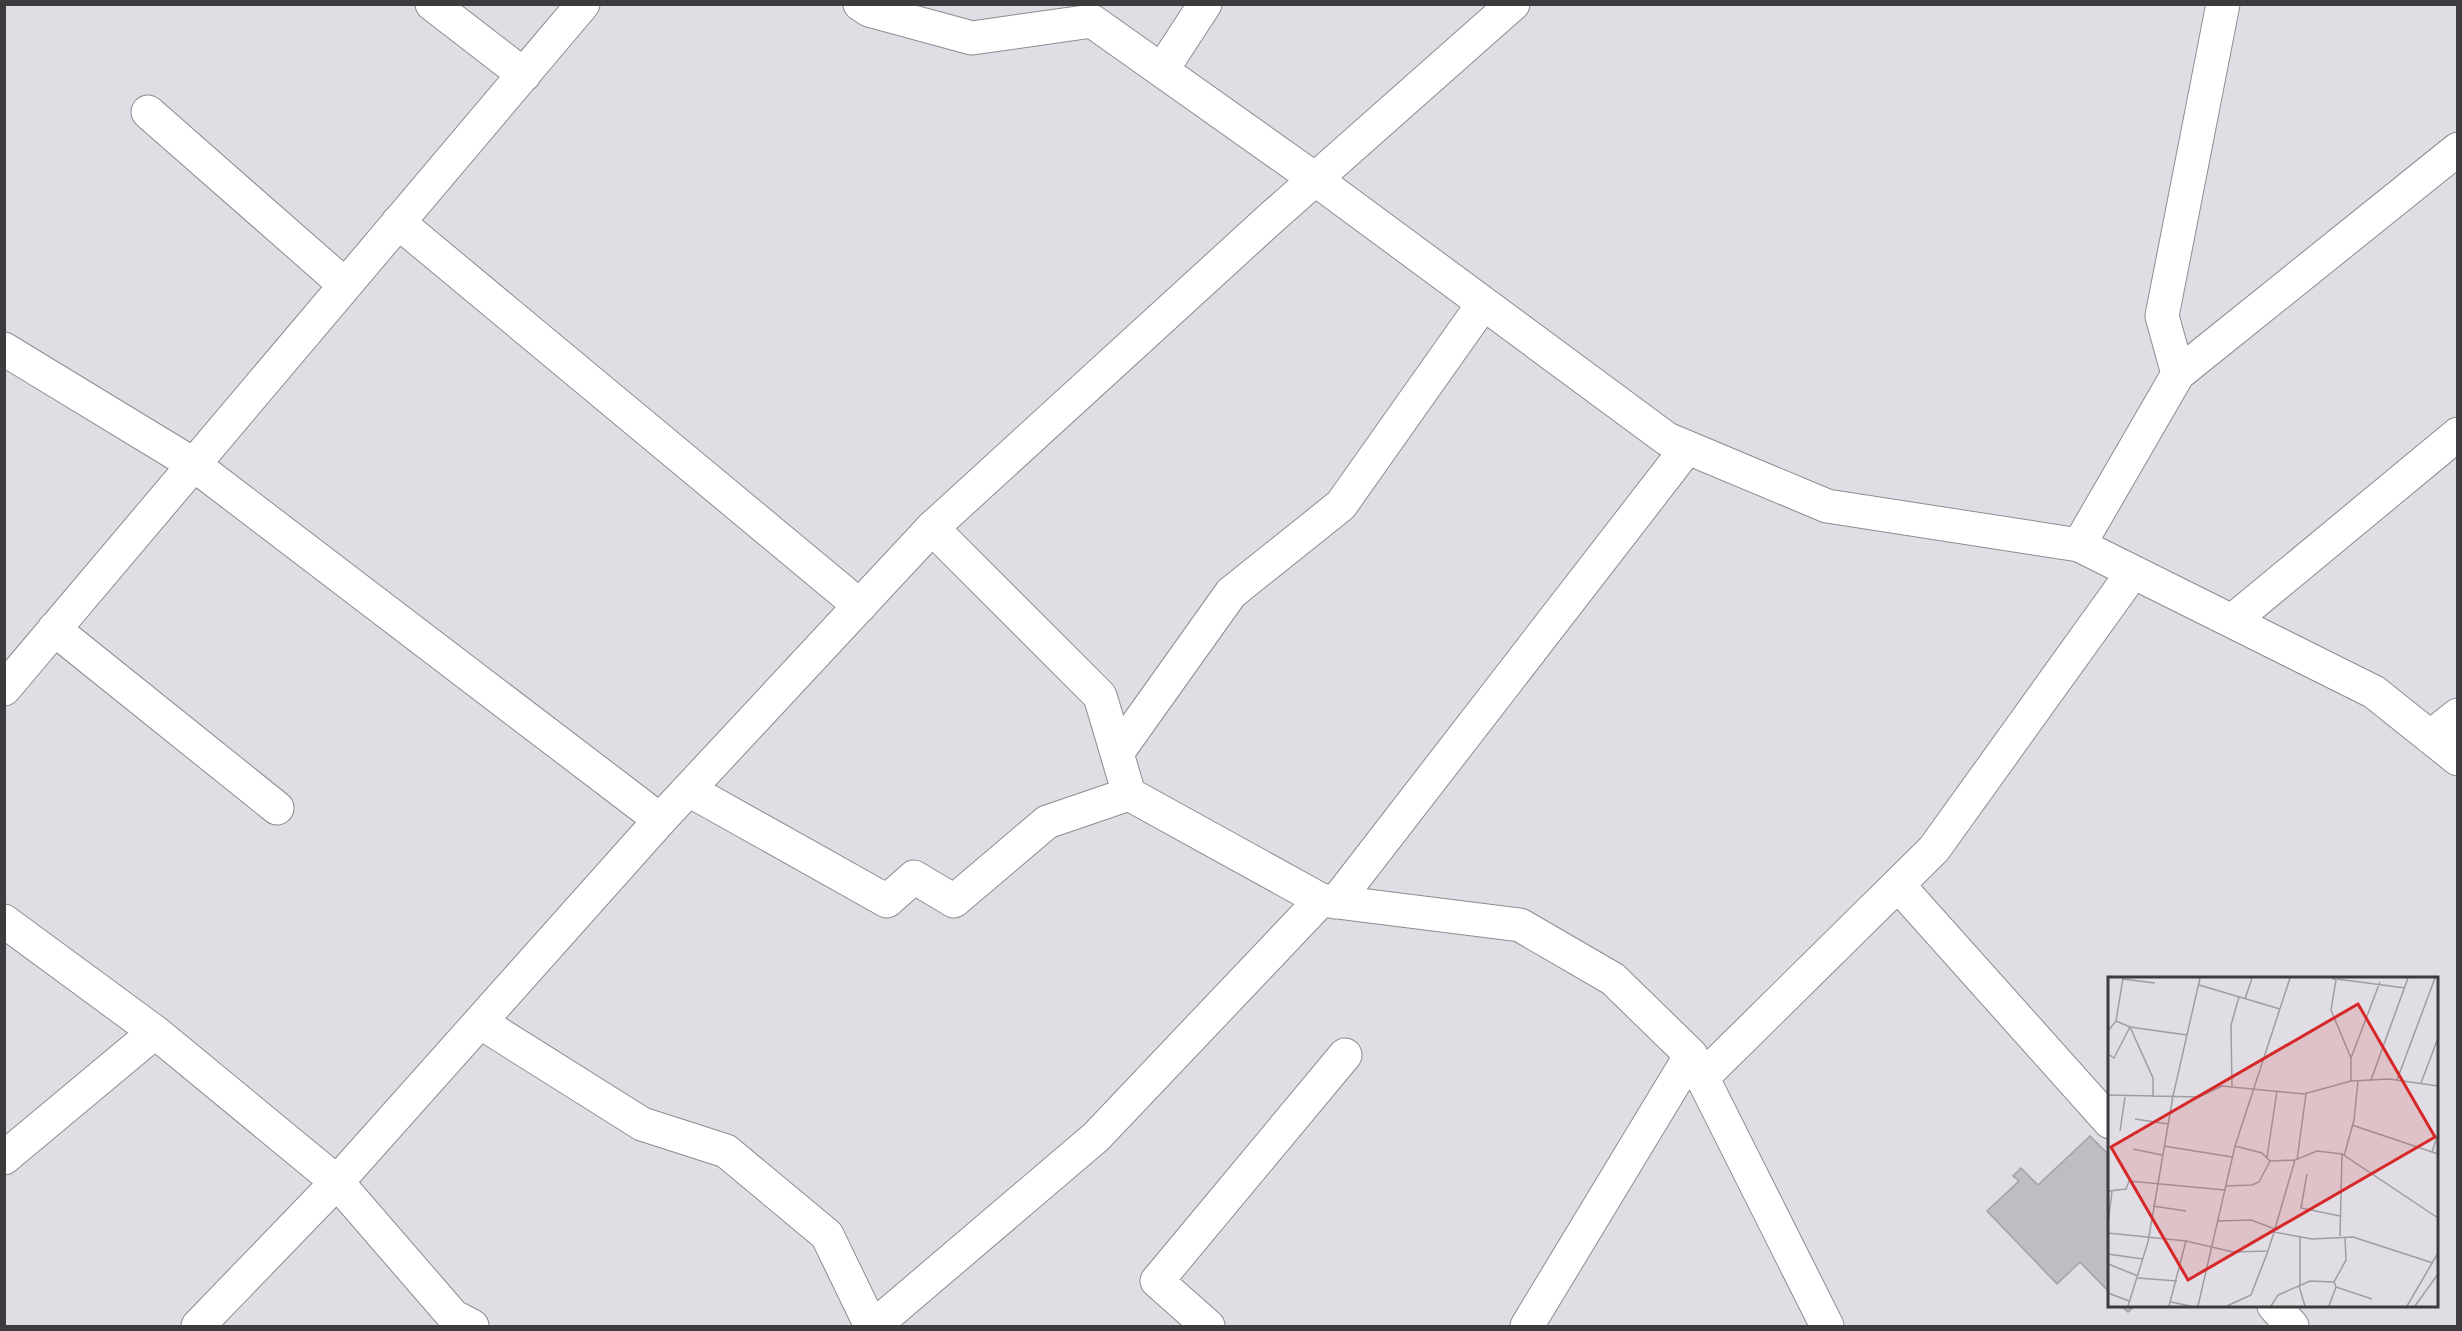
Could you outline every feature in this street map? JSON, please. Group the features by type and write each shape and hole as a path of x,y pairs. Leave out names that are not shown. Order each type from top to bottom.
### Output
{"street":[{"path":"432,4 524,75"},
{"path":"4,689 583,4"},
{"path":"860,4 869,10 972,38 1092,21 1316,179 1667,439 1827,506 2079,545 2373,692 2457,759"},
{"path":"1162,70 1205,4"},
{"path":"198,1326 337,1182 660,820 932,528 1316,179 1513,4"},
{"path":"2178,374 2162,316 2223,4"},
{"path":"148,112 345,285"},
{"path":"2079,545 2178,374 2457,149"},
{"path":"398,222 860,606"},
{"path":"1117,753 1231,593 1341,505 1483,304"},
{"path":"4,349 193,464 660,820"},
{"path":"2232,621 2457,434"},
{"path":"480,1022 642,1124 726,1151 827,1235 872,1326 1096,1137 1328,901 1687,448"},
{"path":"932,528 1100,696 1129,794 1328,901 1520,925 1613,979 1696,1066 1827,1326"},
{"path":"1527,1326 1696,1066 1898,885 1934,849 2133,572"},
{"path":"54,629 277,808"},
{"path":"2430,737 2457,715"},
{"path":"689,790 887,901 914,877 954,901 1047,822 1129,794"},
{"path":"1898,885 2108,1121"},
{"path":"4,921 155,1032 337,1182 453,1316 472,1326"},
{"path":"4,1158 155,1032"},
{"path":"1208,1326 1156,1281 1345,1055"},
{"path":"2276,1307 2292,1326"}],"building":[{"path":"2090,1136 2108,1154 2108,1291 2080,1262 2057,1284 1987,1211 2019,1181 2013,1176 2021,1168 2038,1185"},
{"path":"2122,1307 2134,1307 2128,1312"}]}
